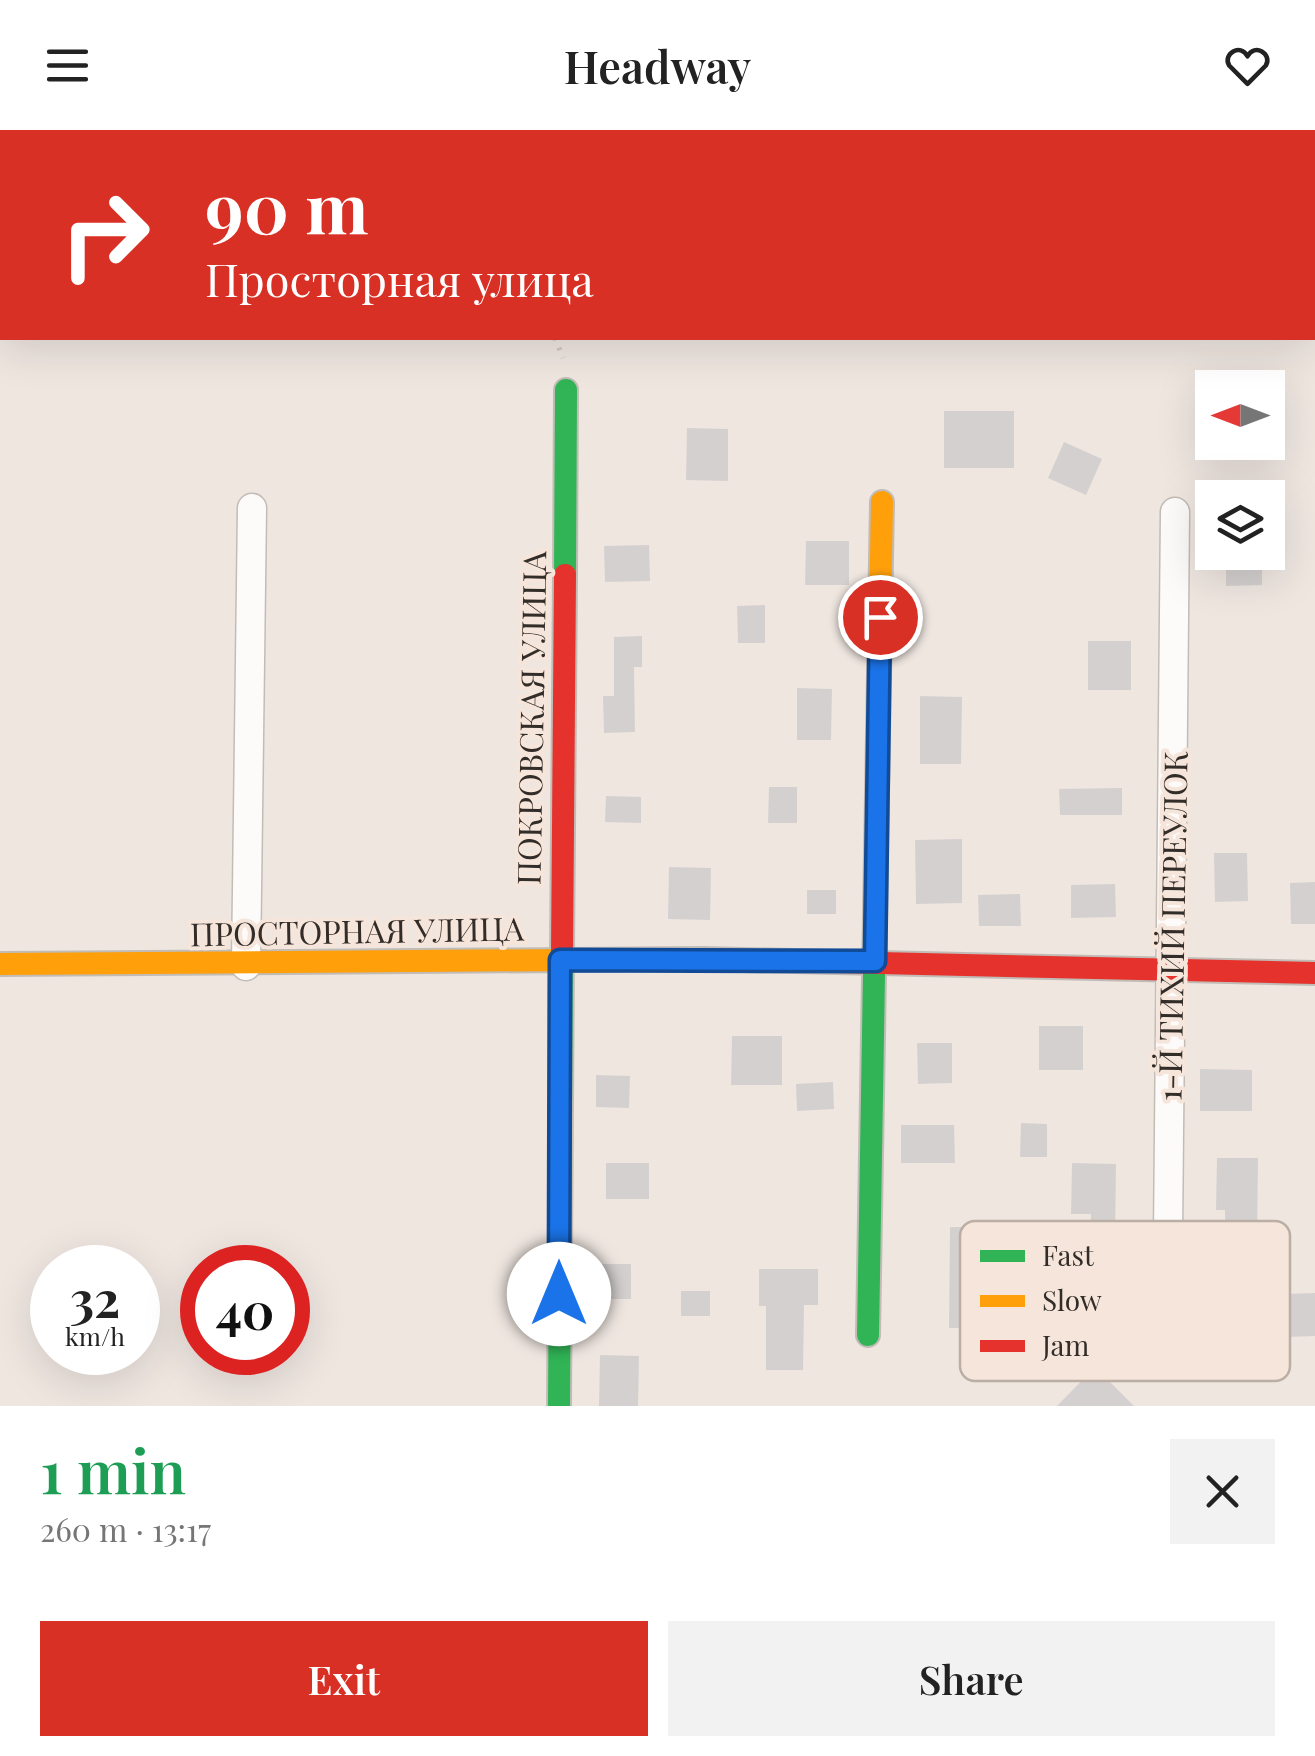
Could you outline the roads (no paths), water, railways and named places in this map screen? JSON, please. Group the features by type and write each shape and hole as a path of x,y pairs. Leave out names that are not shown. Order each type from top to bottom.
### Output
{"street":[{"name":"ПОКРОВСКАЯ УЛИЦА","path":"559,1406 566,390"},
{"path":"868,1335 882,502"},
{"path":"246,966 252,508"},
{"name":"1-Й ТИХИЙ ПЕРЕУЛОК","path":"1168,1221 1175,512"},
{"name":"ПРОСТОРНАЯ УЛИЦА","path":"0,964 875,961 1315,973"}]}
